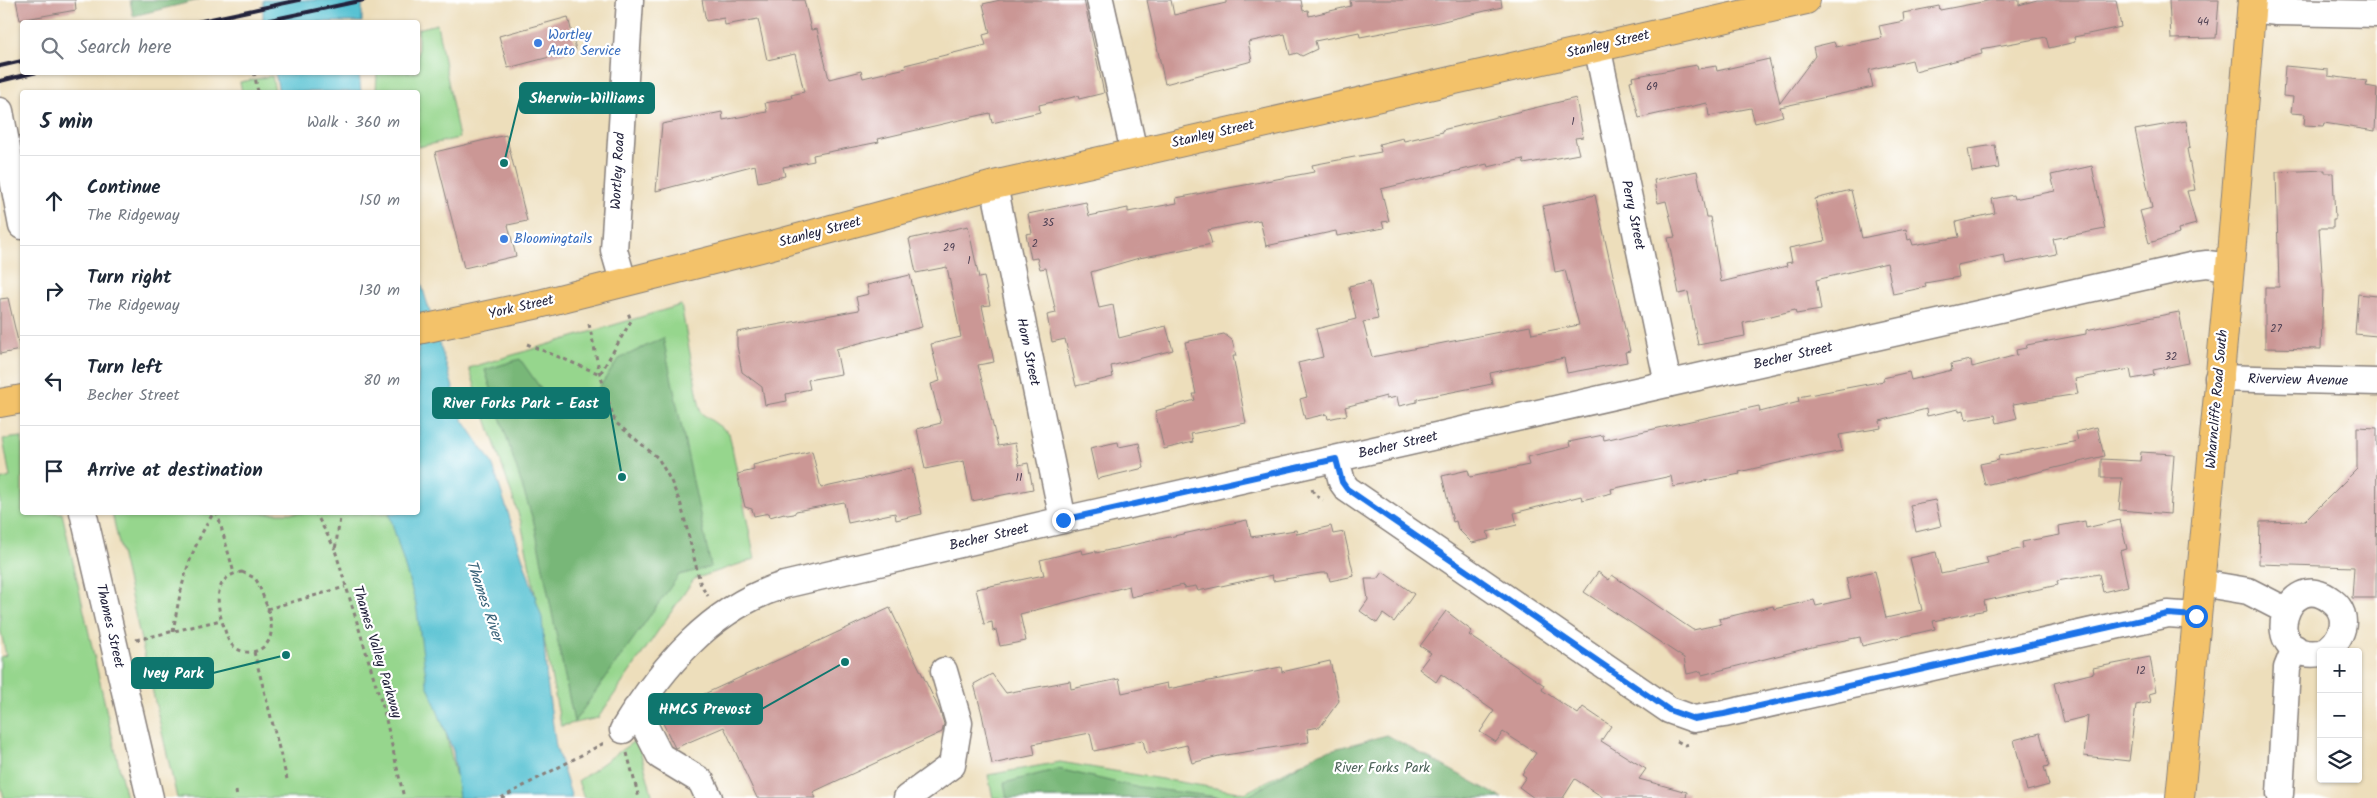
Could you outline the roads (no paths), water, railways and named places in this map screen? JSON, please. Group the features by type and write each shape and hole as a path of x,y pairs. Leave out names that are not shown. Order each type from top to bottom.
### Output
{"main road":[{"name":"Stanley Street","path":"623,281 761,248 994,185 1597,46 1806,0"},
{"name":"Wharncliffe Road South","path":"2180,798 2218,378 2230,267 2252,4"},
{"name":"York Street","path":"420,330 484,316 623,281"},
{"path":"0,403 20,399"}],"street":[{"name":"Wortley Road","path":"623,281 614,250 630,0"},
{"path":"1100,0 1134,152"},
{"path":"2252,4 2277,12 2377,14"},
{"name":"Perry Street","path":"1597,46 1668,384"},
{"path":"0,111 20,215"},
{"name":"Horn Street","path":"994,185 1063,520"},
{"name":"Becher Street","path":"709,798 701,781 624,731 686,646 722,614 751,596 784,585 1063,520 2191,266 2207,264 2230,267"},
{"name":"Riverview Avenue","path":"2218,378 2377,382"},
{"path":"1336,459 1342,482 1347,489 1669,710 1694,719 1724,714 2168,614 2196,616"},
{"name":"Thames Street","path":"84,515 150,798"},
{"path":"2200,583 2248,591 2285,610"},
{"path":"2317,653 2312,654 2295,648 2284,635 2282,627 2285,610 2295,600 2308,594 2318,594 2336,604 2341,612 2342,632 2334,645 2329,648"},
{"path":"2280,794 2287,668 2295,648"},
{"path":"907,798 952,765 959,723 944,671"}],"water":[{"path":"263,0 362,0 362,20 263,20"},
{"path":"275,75 359,75 361,90 279,90"},
{"name":"Thames River","path":"420,280 463,420 492,463 542,618 547,682 556,747 572,798 459,798 453,751 427,684 416,604 390,515 420,515"}],"railway":[{"path":"206,20 299,0"},
{"path":"270,20 364,0"},
{"path":"0,66 20,61"},
{"path":"0,81 25,75"}],"place":[{"name":"Wortley Auto Service","path":"538,43"},
{"name":"Sherwin-Williams","path":"504,163"},
{"name":"Bloomingtails","path":"504,239"},
{"name":"River Forks Park - East","path":"622,477"},
{"name":"Ivey Park","path":"286,655"},
{"name":"HMCS Prevost","path":"845,662"}],"park label":[{"name":"River Forks Park","path":"1382,768"}]}
